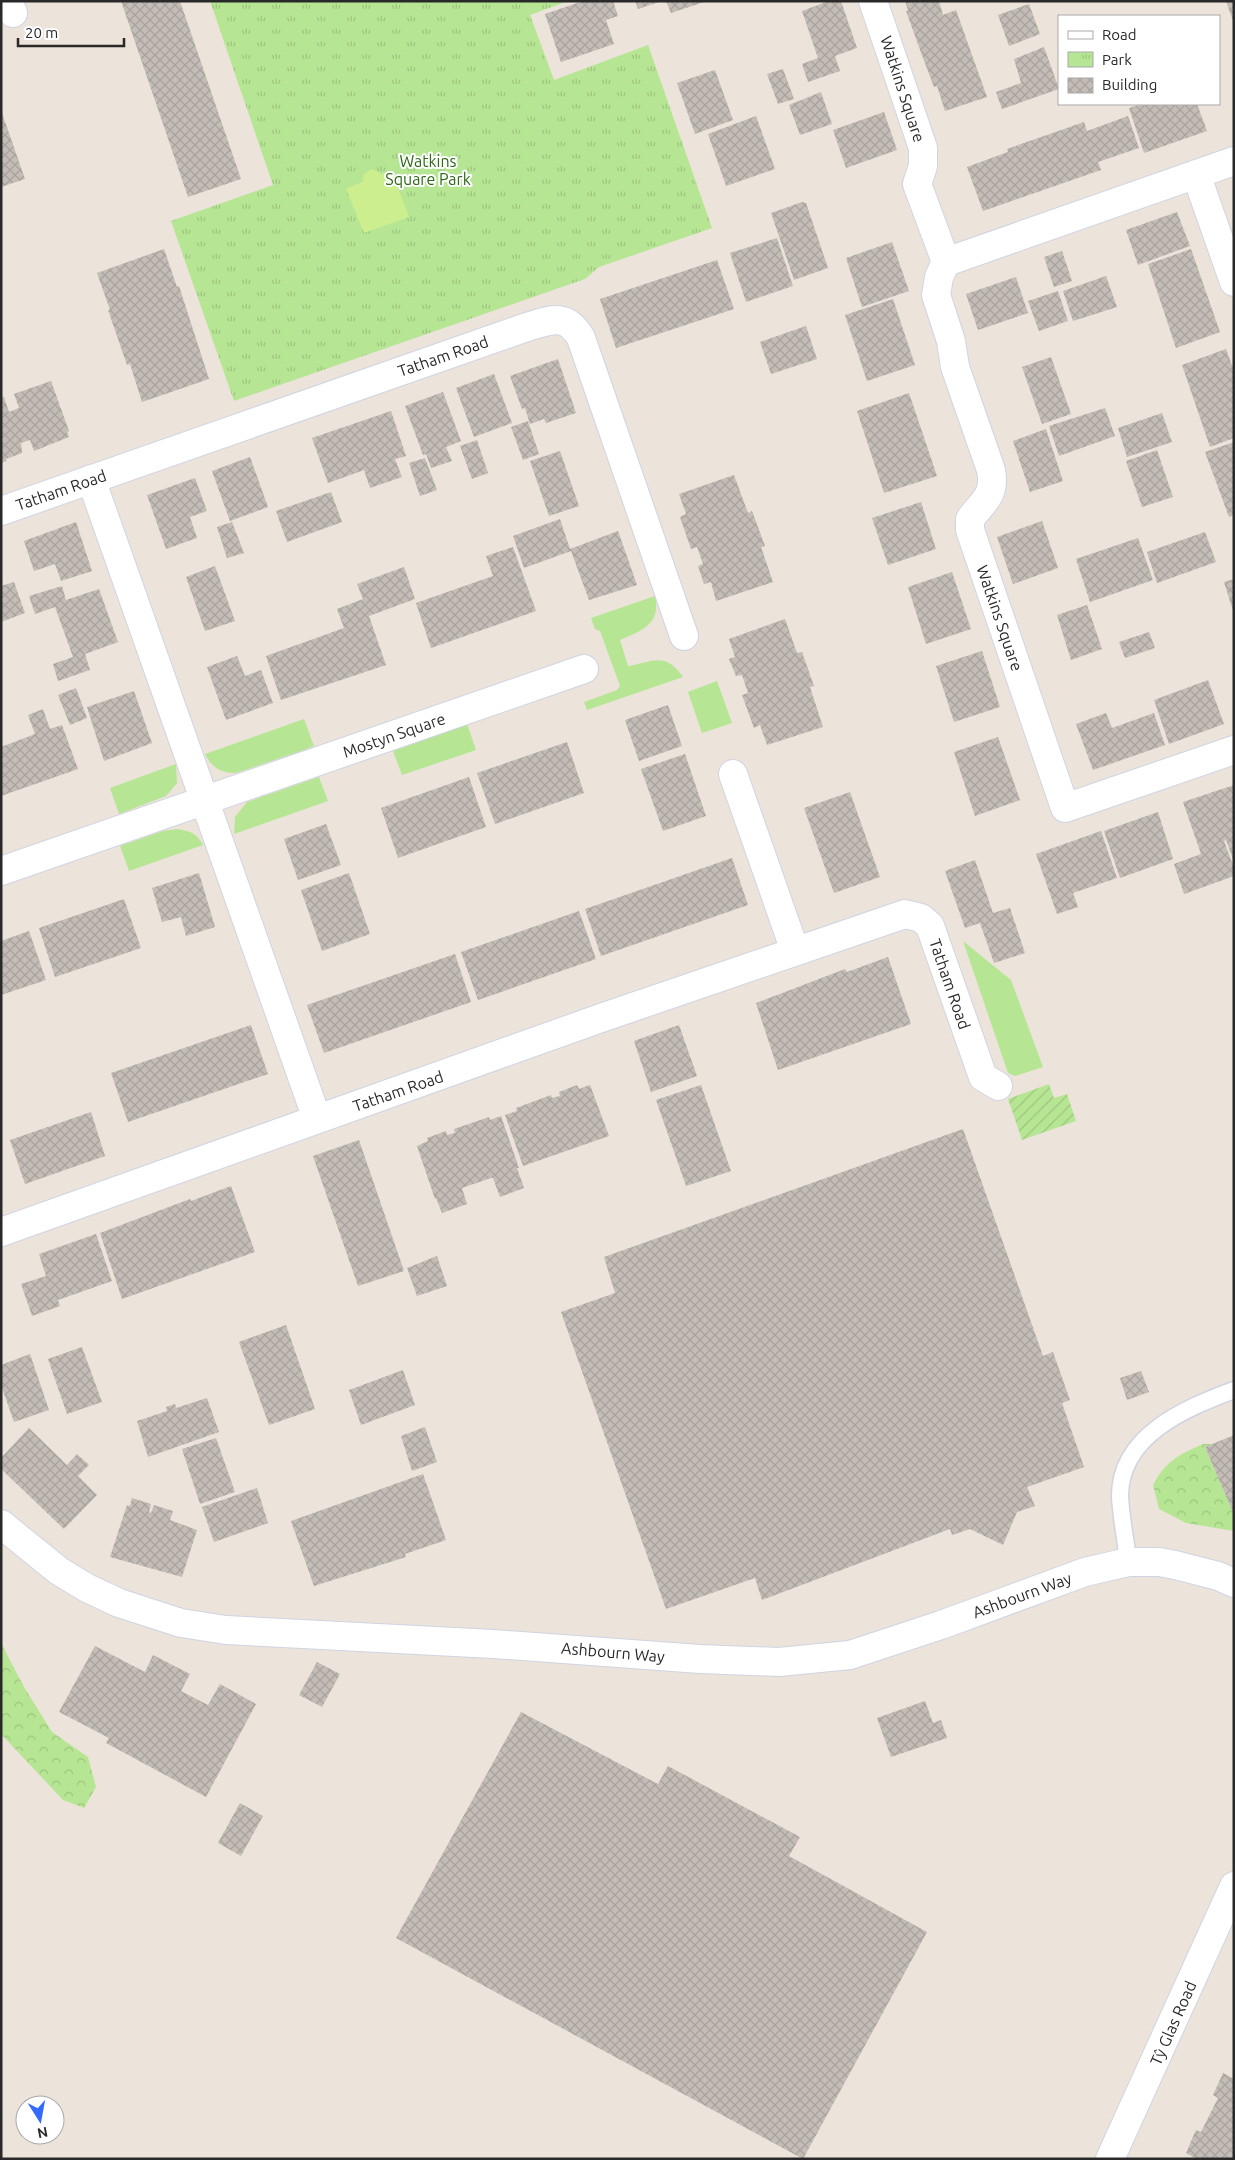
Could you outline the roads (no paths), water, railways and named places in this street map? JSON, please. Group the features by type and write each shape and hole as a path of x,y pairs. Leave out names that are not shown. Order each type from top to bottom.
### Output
{"street":[{"name":"Watkins Square","path":"873,1 919,132 923,148 923,166 917,184 946,262 939,277 936,295 951,342 955,367 994,482 988,498 970,519 970,530 1065,808 1234,750"},
{"path":"946,262 1234,161"},
{"path":"1196,174 1234,282"},
{"name":"Tatham Road","path":"1,511 527,327 549,320 562,320 574,325 581,338 684,636"},
{"path":"91,479 317,1119"},
{"name":"Mostyn Square","path":"1,871 584,669"},
{"path":"733,774 795,951"},
{"name":"Tatham Road","path":"1,1232 317,1119 905,914 921,918 930,926 983,1078 998,1086"},
{"name":"Ashbourn Way","path":"1,1524 59,1571 88,1588 119,1603 181,1622 226,1630 493,1644 700,1659 769,1662 850,1655 949,1622 1084,1572 1128,1562 1175,1565 1218,1576 1234,1583"},
{"name":"Tŷ Glas Road","path":"1110,2159 1234,1886"}],"lane":[{"path":"1128,1562 1120,1495 1125,1468 1136,1448 1150,1434 1188,1408 1234,1390"}],"park label":[{"name":"Watkins Square Park","path":"428,170"}]}
